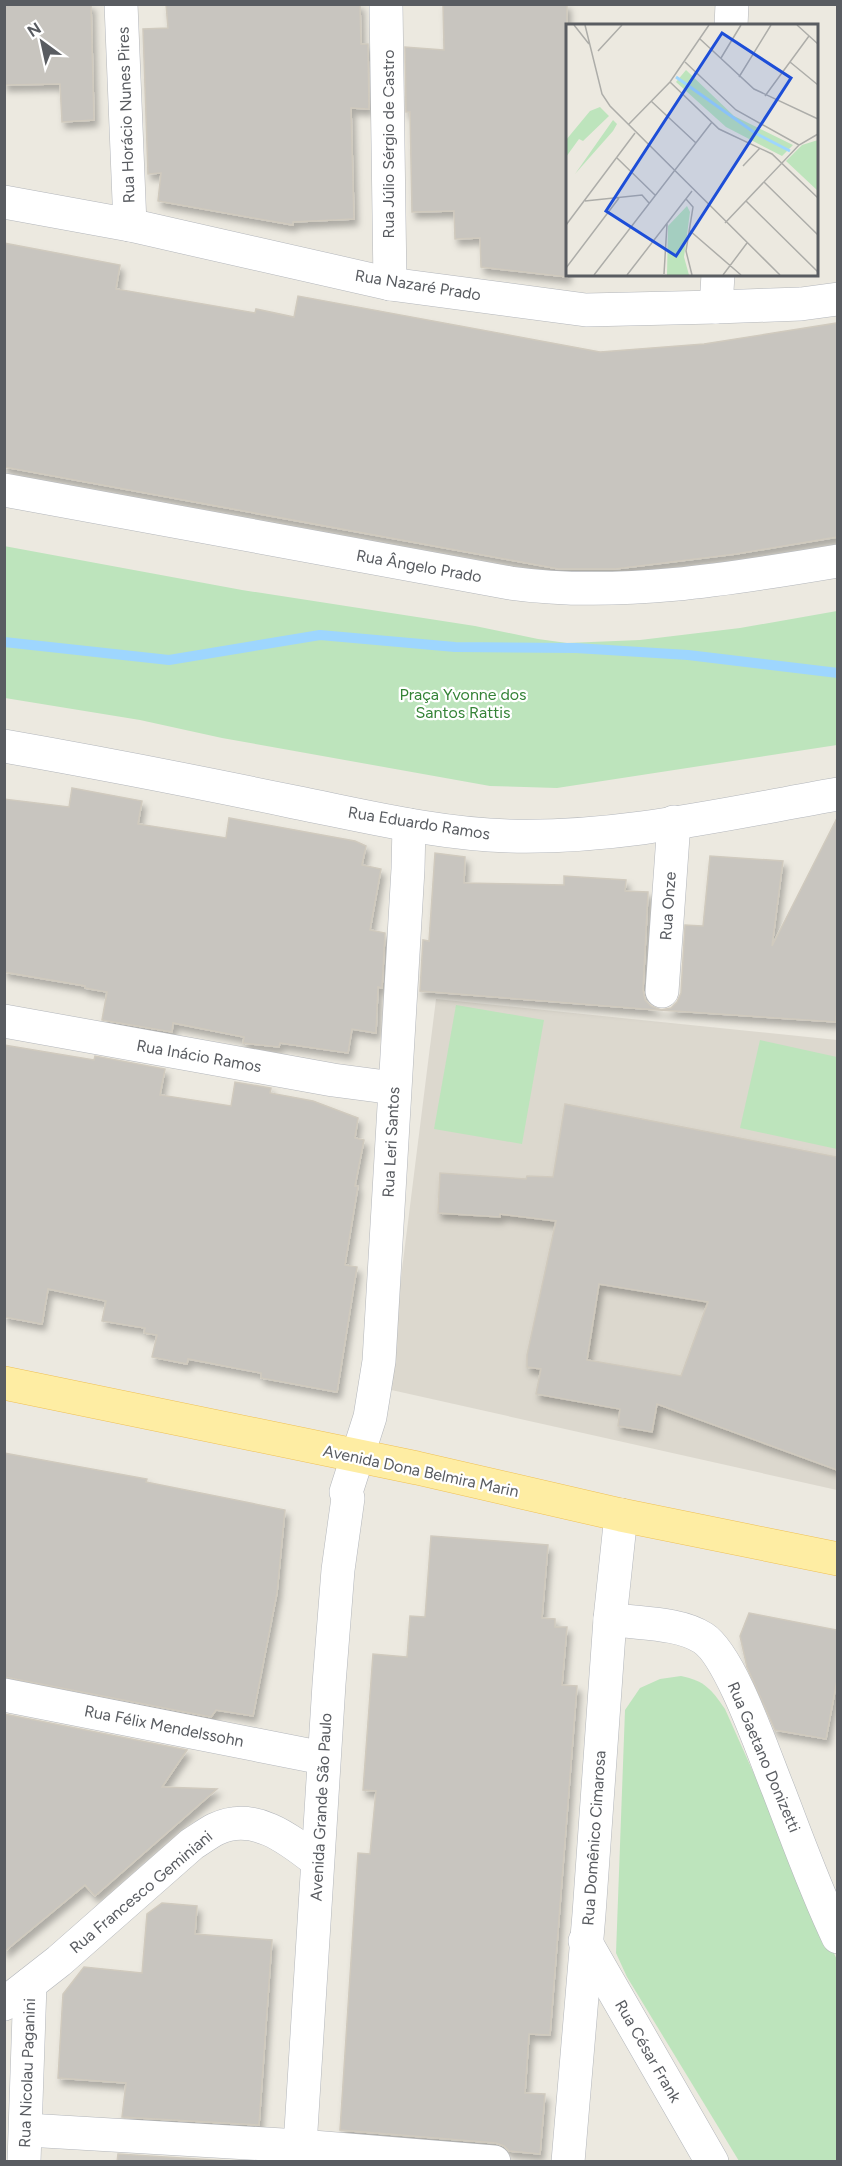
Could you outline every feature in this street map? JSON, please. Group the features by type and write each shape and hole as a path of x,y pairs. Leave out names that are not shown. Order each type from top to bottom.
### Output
{"main road":[{"name":"Avenida Dona Belmira Marin","path":"4,1383 837,1559"}],"street":[{"name":"Rua Horácio Nunes Pires","path":"121,4 130,225"},
{"name":"Rua Júlio Sérgio de Castro","path":"386,4 390,284"},
{"path":"730,24 732,4"},
{"name":"Rua Nazaré Prado","path":"4,202 130,225 390,284 585,309 801,304 837,299"},
{"path":"716,307 718,276"},
{"name":"Rua Ângelo Prado","path":"4,490 498,581 549,588 622,587 697,581 837,561"},
{"name":"Rua Eduardo Ramos","path":"4,746 409,825 507,836 563,836 674,822 837,794"},
{"name":"Rua Onze","path":"662,991 674,822"},
{"name":"Rua Leri Santos","path":"358,1456 370,1417 379,1361 409,825"},
{"name":"Rua Inácio Ramos","path":"4,1021 333,1080 394,1088"},
{"name":"Avenida Grande São Paulo","path":"299,2154 323,1758 338,1570 348,1498 346,1492 358,1456"},
{"name":"Rua Domênico Cimarosa","path":"568,2162 589,1914 610,1619 621,1515"},
{"name":"Rua Gaetano Donizetti","path":"610,1619 653,1624 690,1632 704,1639 714,1648 823,1869 837,1937"},
{"name":"Rua Félix Mendelssohn","path":"4,1695 323,1758"},
{"name":"Rua Francesco Geminiani","path":"4,2004 59,1961 192,1844 217,1828 242,1822 262,1825 300,1847 317,1861"},
{"name":"Rua César Frank","path":"585,1941 712,2162"},
{"name":"Rua Nicolau Paganini","path":"25,2146 30,1984"},
{"path":"25,2146 494,2162"}],"shaded area":[{"path":"436,999 837,1040 837,1490 387,1389"}],"green space":[{"name":"Praça Yvonne dos Santos Rattis","path":"4,546 242,590 475,626 567,643 640,640 740,628 837,611 837,745 557,788 490,786 222,738 140,720 5,698"},
{"path":"456,1005 544,1020 522,1144 434,1129"},
{"path":"760,1040 837,1057 837,1149 740,1128"},
{"path":"681,1676 702,1683 716,1696 725,1709 837,1960 837,2161 739,2161 627,1977 616,1953 625,1710 640,1688 660,1679"}],"building":[{"path":"4,4 91,4 94,120 62,122 60,84 4,85"},
{"path":"166,4 360,4 361,44 368,44 369,109 351,108 354,219 293,222 293,225 158,201 161,173 148,174 143,29 168,28"},
{"path":"443,4 567,4 567,277 481,267 480,238 455,239 454,211 412,212 410,112 406,112 405,47 444,50"},
{"path":"4,243 120,265 116,289 255,313 256,309 294,317 298,296 600,352 704,344 837,323 837,537 736,554 615,569 559,569 4,467"},
{"path":"72,788 142,801 138,824 226,838 229,818 355,841 366,846 362,865 381,869 370,930 385,933 382,988 378,987 376,1033 352,1029 348,1053 280,1043 279,1047 243,1043 244,1037 173,1023 172,1032 102,1020 107,992 4,972 4,799 69,807"},
{"path":"837,818 836,1022 644,1009 420,991 423,940 429,941 435,853 465,857 464,883 564,885 564,876 626,880 625,891 648,892 643,990 645,1000 651,1006 661,1010 671,1008 681,993 685,925 703,926 710,856 783,861 772,946"},
{"path":"4,1045 94,1060 95,1056 165,1069 160,1095 231,1106 235,1082 271,1088 270,1093 313,1101 358,1118 355,1138 364,1140 355,1186 358,1186 345,1265 357,1267 337,1392 261,1378 261,1373 188,1359 187,1364 152,1357 157,1335 144,1333 145,1328 102,1321 106,1301 48,1289 42,1324 4,1317"},
{"path":"565,1104 837,1157 837,1470 657,1404 652,1432 618,1426 620,1409 536,1394 541,1369 527,1367 527,1355 556,1221 500,1214 500,1217 438,1213 440,1173 526,1179 527,1176 553,1177","holes":["599,1284 708,1302 681,1376 587,1360"]},
{"path":"4,1453 147,1479 146,1482 285,1510 277,1593 253,1716 216,1710 211,1717 4,1677"},
{"path":"431,1536 548,1545 542,1618 555,1619 555,1627 567,1627 562,1685 577,1686 550,2035 529,2034 525,2093 545,2094 540,2154 509,2151 496,2143 340,2130 358,1853 370,1854 376,1791 363,1790 373,1654 407,1657 410,1616 425,1617"},
{"path":"749,1613 837,1630 837,1680 826,1739 775,1730 747,1667 740,1636"},
{"path":"4,1714 187,1750 162,1787 217,1789 95,1896 85,1885 4,1952"},
{"path":"162,1903 197,1906 195,1934 272,1940 259,2125 122,2117 126,2083 58,2078 63,1994 84,1967 142,1973 147,1914"},
{"path":"118,2154 244,2162 117,2162"}],"waterway":[{"path":"4,642 169,660 320,635 455,647 576,648 688,655 838,673"}]}
